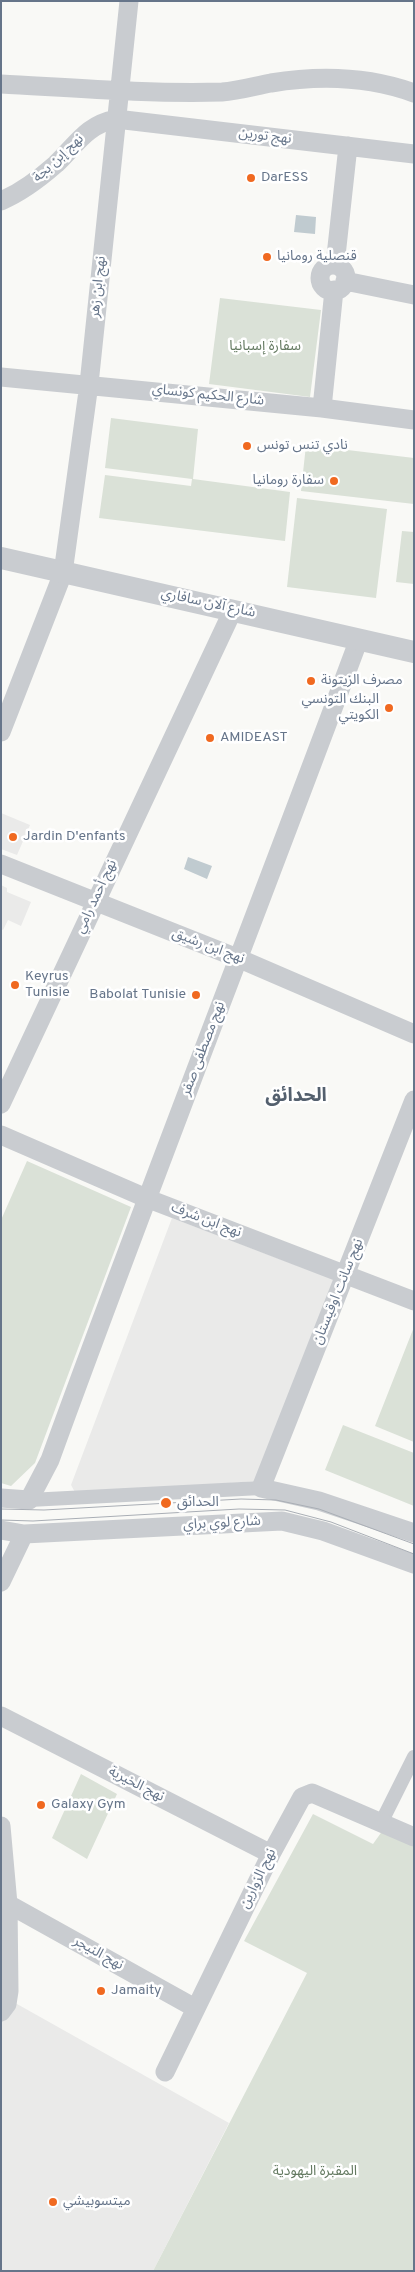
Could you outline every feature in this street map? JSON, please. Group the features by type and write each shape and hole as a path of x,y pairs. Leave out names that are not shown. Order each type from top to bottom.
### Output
{"street":[{"name":"نهج ابن زهر","path":"1,732 63,573 89,384 129,1"},
{"path":"1,84 179,93 226,92 273,83 321,78 352,78 392,85 414,93"},
{"name":"نهج تورين","path":"116,119 414,154"},
{"name":"نهج إبن بجة","path":"1,201 32,184 101,122 116,119"},
{"path":"322,408 338,279 348,146"},
{"path":"338,279 414,295"},
{"name":"شارع الحكيم كونساي","path":"1,377 322,408 414,420"},
{"name":"شارع آلان سافاري","path":"1,558 414,652"},
{"name":"نهج أحمد رامي","path":"1,1104 94,902 233,610"},
{"name":"نهج مصطفى صفر","path":"28,1500 50,1460 146,1198 240,959 359,639"},
{"name":"نهج ابن رشيق","path":"1,864 240,959 414,1034"},
{"name":"نهج سانت اوقيستان","path":"262,1486 414,1100"},
{"name":"نهج ابن شرف","path":"1,1135 146,1198 414,1301"},
{"path":"1,1498 28,1500 262,1486 319,1500 414,1533"},
{"name":"شارع لوي براي","path":"1,1530 24,1534 282,1521 323,1531 414,1564"},
{"path":"1,1582 24,1534"},
{"name":"نهج الخيرية","path":"1,1716 271,1854"},
{"path":"381,1823 414,1757"},
{"name":"نهج الزوارين","path":"165,2072 271,1854 298,1803 306,1794 312,1793 414,1837"},
{"path":"1,1826 9,1991 7,2004 1,2012"},
{"name":"نهج النيجر","path":"4,1902 195,2008"}],"shaded area":[{"path":"296,215 316,217 315,234 294,232"},
{"name":"Jardin D'enfants","path":"1,813 30,825 17,855 1,849"},
{"path":"188,857 212,866 207,879 184,869"},
{"path":"1,885 7,888 7,892 31,902 21,926 8,920 3,930 1,929"},
{"path":"172,1218 335,1280 257,1481 76,1494 71,1485"},
{"path":"1,1995 229,2123 153,2271 1,2271"}],"green space":[{"name":"سفارة إسبانيا","path":"220,298 321,310 310,397 209,384"},
{"path":"111,418 198,429 193,479 290,492 285,541 99,518 105,475 191,486 192,479 105,468"},
{"path":"306,445 414,458 414,504 301,491"},
{"path":"297,498 387,509 376,598 287,587"},
{"path":"402,531 414,532 414,584 396,582"},
{"path":"27,1161 131,1207 35,1463 11,1486 1,1483 1,1220"},
{"path":"414,1327 414,1442 375,1426"},
{"path":"343,1425 414,1453 414,1506 325,1470"},
{"path":"81,1774 117,1794 87,1859 52,1838"},
{"name":"المقبرة اليهودية","path":"313,1814 373,1844 383,1830 414,1844 414,2271 153,2271 307,1973 244,1941"}],"tram line":[{"path":"1,1509 44,1510 241,1499 276,1500 319,1509 414,1544"},
{"path":"1,1520 33,1521 239,1509 285,1510 331,1522 414,1554"}],"place":[{"name":"DarESS","path":"251,178"},
{"name":"قنصلية رومانيا","path":"267,257"},
{"name":"نادي تنس تونس","path":"247,446"},
{"name":"سفارة رومانيا","path":"334,481"},
{"name":"مصرف الزيتونة","path":"311,681"},
{"name":"البنك التونسي الكويتي","path":"389,708"},
{"name":"AMIDEAST","path":"210,738"},
{"name":"Jardin D'enfants","path":"13,837"},
{"name":"Keyrus Tunisie","path":"15,985"},
{"name":"Babolat Tunisie","path":"196,995"},
{"name":"الحدائق","path":"166,1503"},
{"name":"Galaxy Gym","path":"41,1805"},
{"name":"Jamaity","path":"101,1991"},
{"name":"ميتسوبيشي","path":"53,2202"}],"district":[{"name":"الحدائق","path":"296,1097"}]}
